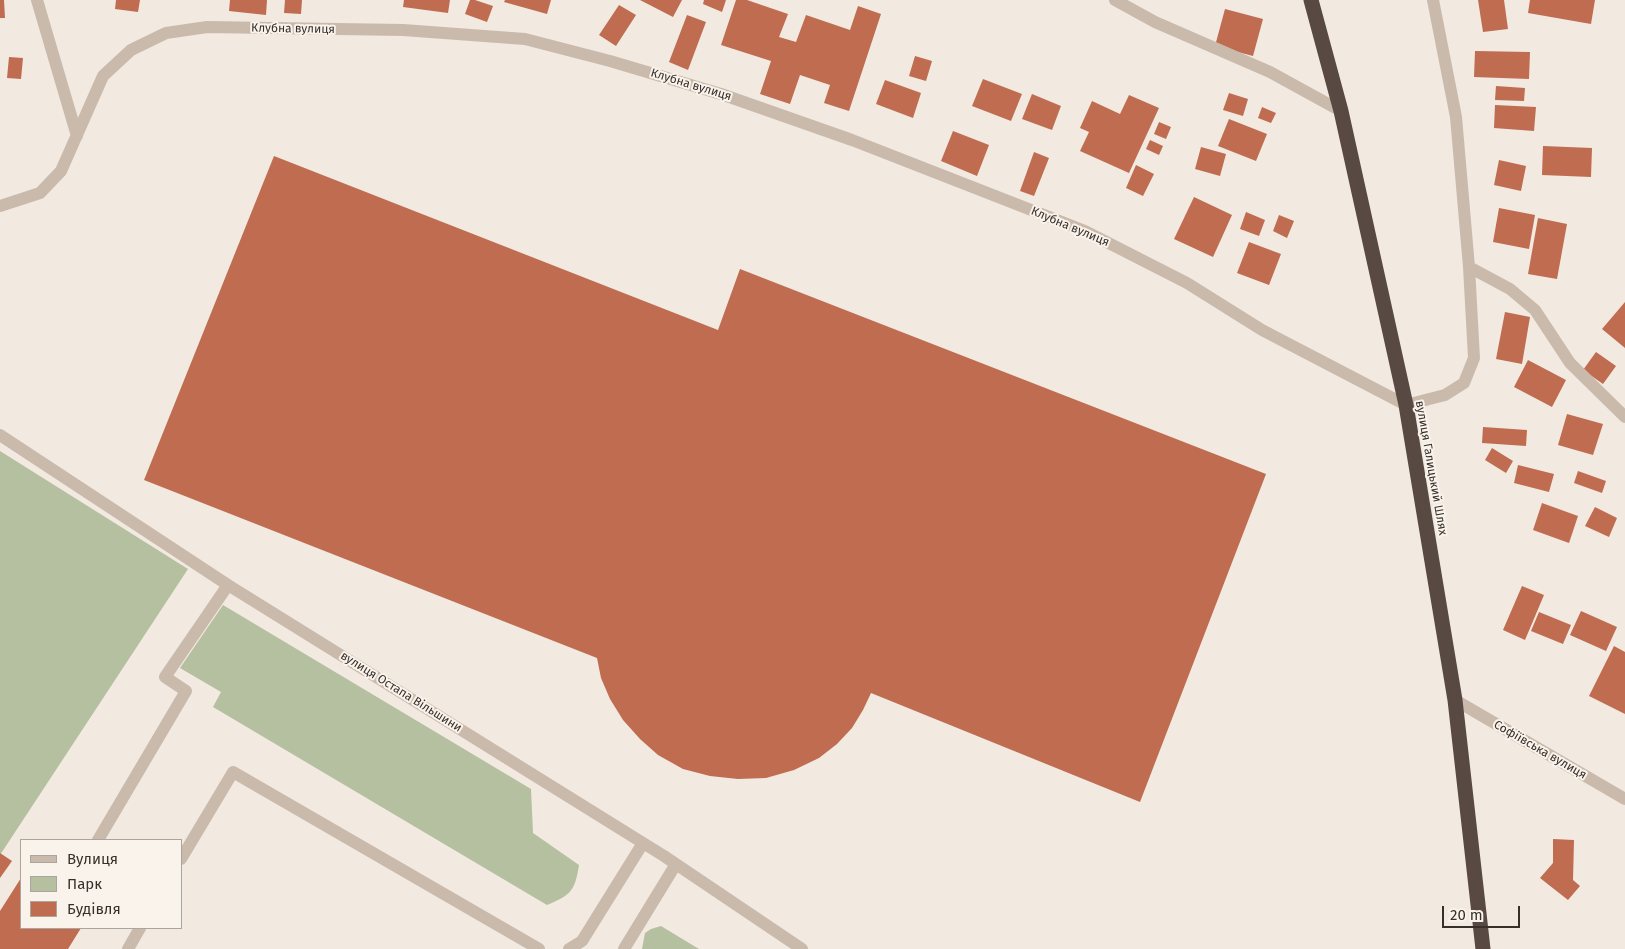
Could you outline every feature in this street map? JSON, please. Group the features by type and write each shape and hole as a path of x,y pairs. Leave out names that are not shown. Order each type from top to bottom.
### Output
{"highway":[{"name":"вулиця Галицький Шлях","path":"1311,0 1341,111 1406,405 1455,700 1483,949"}],"street":[{"path":"37,0 77,136"},
{"path":"1115,0 1155,22 1270,72 1341,111"},
{"path":"1406,405 1445,395 1464,383 1474,358 1469,267 1456,117 1433,0"},
{"name":"Клубна вулиця","path":"0,206 40,193 61,171 103,76 131,50 166,33 207,28 403,30 524,39 610,60 721,94 852,140 1085,231 1187,283 1262,330 1406,405"},
{"path":"1469,267 1510,289 1535,310 1570,363 1625,416"},
{"name":"вулиця Остапа Вільшини","path":"0,434 228,585 643,843 802,949"},
{"path":"99,839 186,691 165,677 228,585"},
{"name":"Софіївська вулиця","path":"1455,700 1625,799"},
{"path":"182,857 233,772 539,949"},
{"path":"569,949 582,941 643,843"},
{"path":"624,949 676,864"},
{"path":"128,949 139,929"}],"green space":[{"path":"0,451 188,569 0,855"},
{"path":"223,605 531,789 533,833 579,865 576,881 567,895 547,905 213,707 221,692 180,668"},
{"path":"661,926 699,949 642,949 645,933"}],"building":[{"path":"0,0 4,0 5,18 0,18"},
{"path":"116,0 140,0 138,12 115,9"},
{"path":"230,0 267,0 266,15 229,11"},
{"path":"285,0 302,0 301,14 284,13"},
{"path":"404,0 450,0 448,13 403,7"},
{"path":"470,0 493,6 487,22 465,14"},
{"path":"505,0 551,0 547,14 504,2"},
{"path":"640,0 682,0 673,17"},
{"path":"704,0 726,0 722,12 703,4"},
{"path":"736,0 747,0 788,14 779,37 796,42 806,15 850,30 858,6 881,14 849,111 824,103 830,85 800,75 790,104 760,94 771,61 721,45"},
{"path":"1478,0 1504,0 1508,29 1483,32"},
{"path":"1530,0 1595,0 1591,24 1528,13"},
{"path":"619,5 636,15 616,46 599,35"},
{"path":"1225,9 1263,19 1253,56 1215,46"},
{"path":"687,15 706,22 688,70 669,62"},
{"path":"1475,51 1530,52 1529,79 1474,77"},
{"path":"915,56 932,61 926,81 909,76"},
{"path":"9,57 23,58 21,79 7,78"},
{"path":"983,79 1022,94 1011,121 972,106"},
{"path":"885,80 921,93 913,118 876,104"},
{"path":"1496,86 1525,88 1524,101 1495,100"},
{"path":"1229,93 1248,99 1243,116 1223,110"},
{"path":"1032,94 1061,106 1052,130 1022,119"},
{"path":"1129,95 1159,108 1129,173 1080,151 1089,132 1080,128 1092,101 1120,114"},
{"path":"1495,105 1536,107 1534,131 1494,128"},
{"path":"1262,107 1276,113 1271,123 1258,118"},
{"path":"1229,119 1267,134 1256,161 1218,146"},
{"path":"1159,122 1171,127 1166,139 1154,134"},
{"path":"953,131 989,145 977,176 941,161"},
{"path":"1150,140 1163,146 1159,155 1146,149"},
{"path":"1543,146 1592,148 1591,177 1542,175"},
{"path":"1201,147 1226,154 1220,176 1195,169"},
{"path":"1034,152 1049,158 1034,196 1020,191"},
{"path":"274,156 718,330 740,269 1266,474 1140,802 871,693 852,728 837,744 819,758 794,770 766,778 738,779 710,776 683,769 658,755 623,720 610,699 601,678 597,658 144,480"},
{"path":"1499,160 1526,166 1521,191 1494,185"},
{"path":"1136,165 1154,174 1143,196 1126,188"},
{"path":"1194,197 1232,215 1213,257 1174,239"},
{"path":"1499,208 1535,215 1529,249 1493,242"},
{"path":"1246,212 1265,220 1259,236 1240,229"},
{"path":"1279,215 1294,221 1287,238 1273,231"},
{"path":"1538,218 1567,224 1557,279 1528,274"},
{"path":"1249,242 1281,254 1269,285 1237,273"},
{"path":"1625,302 1625,348 1602,329"},
{"path":"1505,312 1530,317 1522,364 1496,359"},
{"path":"1596,352 1616,366 1603,384 1583,370"},
{"path":"1528,360 1566,380 1552,407 1514,387"},
{"path":"1567,414 1603,424 1593,455 1558,445"},
{"path":"1483,427 1527,430 1526,446 1482,443"},
{"path":"1492,448 1513,461 1506,473 1485,460"},
{"path":"1518,465 1554,474 1549,492 1514,483"},
{"path":"1578,471 1606,481 1602,493 1574,483"},
{"path":"1542,503 1578,516 1569,543 1533,530"},
{"path":"1595,507 1617,518 1609,537 1585,526"},
{"path":"1522,586 1544,595 1525,640 1503,630"},
{"path":"1581,611 1617,627 1606,651 1570,635"},
{"path":"1539,612 1571,625 1563,644 1531,631"},
{"path":"1614,646 1625,652 1625,714 1589,696"},
{"path":"1553,839 1574,840 1573,880 1580,886 1568,900 1540,878 1553,863"},
{"path":"0,853 12,861 0,878"},
{"path":"20,880 20,929 80,929 68,949 0,949 0,911"}]}
